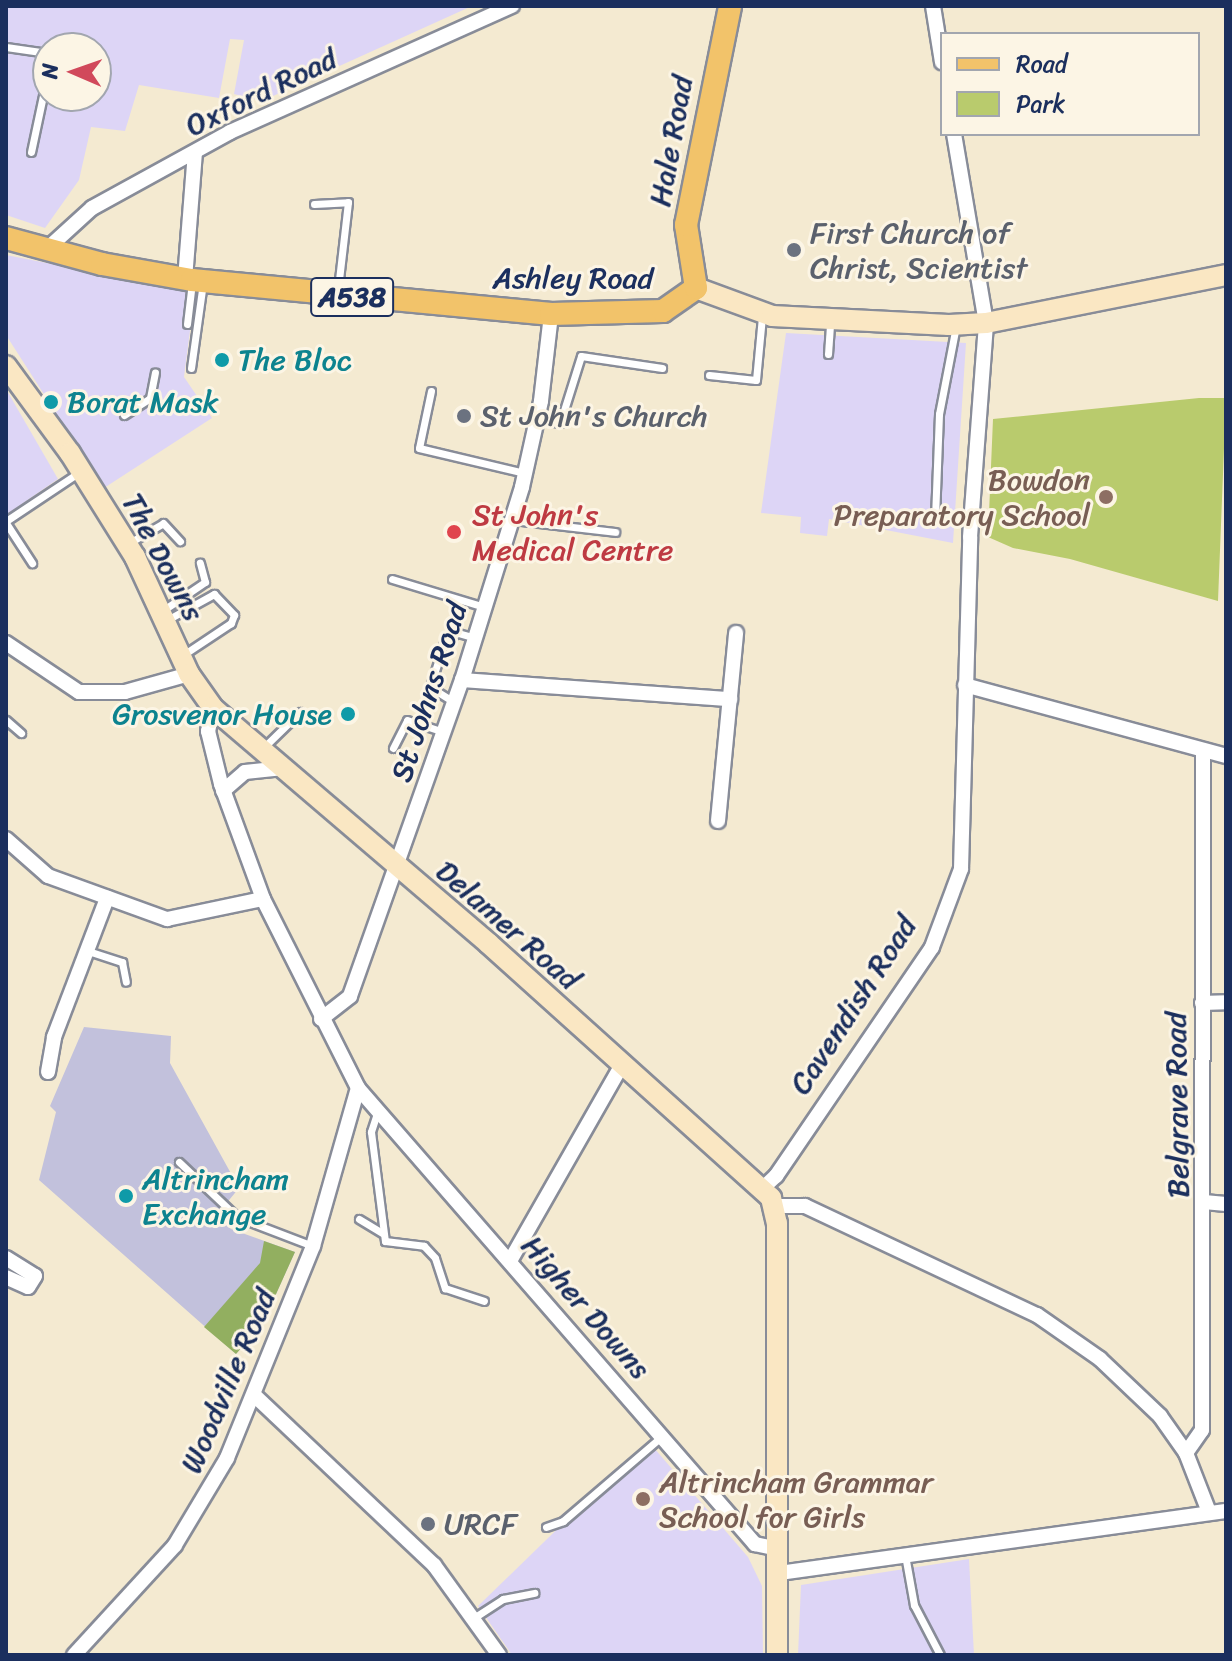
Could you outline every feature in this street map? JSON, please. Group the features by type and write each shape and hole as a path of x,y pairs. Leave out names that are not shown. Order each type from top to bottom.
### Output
{"main road":[{"name":"Hale Road","path":"696,288 688,215 730,6"},
{"name":"Ashley Road","path":"6,238 194,280 551,314 652,315 696,288"}],"street":[{"name":"Oxford Road","path":"47,249 79,216 274,111 512,6"},
{"path":"933,6 940,50"},
{"name":"Cavendish Road","path":"763,1188 776,1176 932,947 953,896 963,827 970,537 986,323 954,136"},
{"path":"194,280 195,153"},
{"name":"Ashley Road","path":"696,288 762,314 830,322 956,324 986,323 1226,275"},
{"name":"St Johns Road","path":"321,1019 350,996 398,869 462,680 525,473 537,419 551,314"},
{"name":"The Downs","path":"6,366 76,448 81,471 127,544 185,665 213,708"},
{"path":"718,821 736,633"},
{"path":"6,643 79,692 125,692 185,665"},
{"path":"462,680 730,699"},
{"path":"965,685 1226,756"},
{"path":"213,708 208,731 223,791 263,899 358,1088"},
{"name":"Delamer Road","path":"213,708 488,943 763,1188"},
{"name":"Belgrave Road","path":"1186,1453 1202,1430 1203,751"},
{"path":"223,791 245,772 281,768"},
{"path":"6,839 48,876 167,919 263,899"},
{"path":"48,1072 54,1037 107,898"},
{"path":"1202,1003 1226,1002"},
{"path":"510,1261 622,1065"},
{"name":"Higher Downs","path":"358,1088 664,1435 755,1544 779,1549"},
{"name":"Woodville Road","path":"74,1655 195,1517 254,1395 313,1246 358,1088"},
{"path":"763,1188 774,1206 779,1549 777,1655"},
{"path":"1204,1202 1226,1204"},
{"path":"774,1206 805,1206 1037,1315 1100,1359 1160,1416 1186,1453 1209,1512"},
{"path":"6,1258 35,1276 28,1287 6,1277"},
{"path":"254,1395 387,1516 434,1565 499,1655"},
{"path":"779,1573 904,1553 1226,1511"}],"lane":[{"path":"6,47 32,51"},
{"path":"31,152 40,112"},
{"path":"314,204 348,202 338,295"},
{"path":"187,324 194,280"},
{"path":"191,368 194,280"},
{"path":"709,375 756,380 762,314"},
{"path":"828,354 830,322"},
{"path":"935,518 939,414 956,324"},
{"path":"537,419 560,423 581,356 662,368"},
{"path":"124,415 150,398 155,372"},
{"path":"431,391 419,448 525,473"},
{"path":"32,563 6,522 81,471"},
{"path":"512,520 615,532"},
{"path":"127,544 163,523 180,541"},
{"path":"163,617 205,582 200,563"},
{"path":"392,579 485,607"},
{"path":"163,617 214,594 234,615 231,623 185,665"},
{"path":"454,702 430,687 445,639 458,633 475,638"},
{"path":"260,751 300,712"},
{"path":"6,720 21,733"},
{"path":"393,748 407,720 443,732"},
{"path":"88,951 122,962 126,982"},
{"path":"378,1108 371,1132 382,1233"},
{"path":"179,1162 237,1217 313,1246"},
{"path":"359,1219 382,1233 392,1245 418,1244 430,1250 445,1288 484,1301"},
{"path":"546,1527 563,1521 664,1435"},
{"path":"904,1553 914,1605 940,1655"},
{"path":"472,1619 503,1599 534,1593"}],"shaded area":[{"path":"6,6 472,6 262,101 234,94 244,40 230,39 219,98 139,85 125,131 91,127 79,180 45,228 6,215"},
{"path":"6,255 195,292 184,377 212,418 104,488 6,335"},
{"name":"Bowdon Preparatory School","path":"786,333 966,343 953,543 829,519 827,536 800,533 801,517 761,513"},
{"path":"6,389 58,479 6,515"},
{"path":"84,1027 171,1036 170,1063 239,1188 216,1216 231,1229 295,1252 263,1323 236,1354 39,1180 56,1112 50,1106"},
{"name":"Altrincham Grammar School for Girls","path":"648,1441 748,1557 762,1586 763,1655 512,1655 478,1606"},
{"name":"Altrincham Grammar School for Girls","path":"969,1559 974,1655 798,1655 801,1585"}],"green space":[{"name":"Bowdon Preparatory School","path":"1199,398 1226,398 1218,601 1070,559 1013,548 988,537 993,419"},
{"path":"264,1241 295,1252 263,1323 236,1354 204,1327 260,1263"}],"place":[{"name":"First Church of Christ, Scientist","path":"794,250"},
{"name":"The Bloc","path":"222,360"},
{"name":"Borat Mask","path":"51,402"},
{"name":"St John's Church","path":"464,416"},
{"name":"Bowdon Preparatory School","path":"1106,497"},
{"name":"St John's Medical Centre","path":"454,532"},
{"name":"Grosvenor House","path":"348,714"},
{"name":"Altrincham Exchange","path":"126,1196"},
{"name":"Altrincham Grammar School for Girls","path":"643,1499"},
{"name":"URCF","path":"428,1524"}]}
